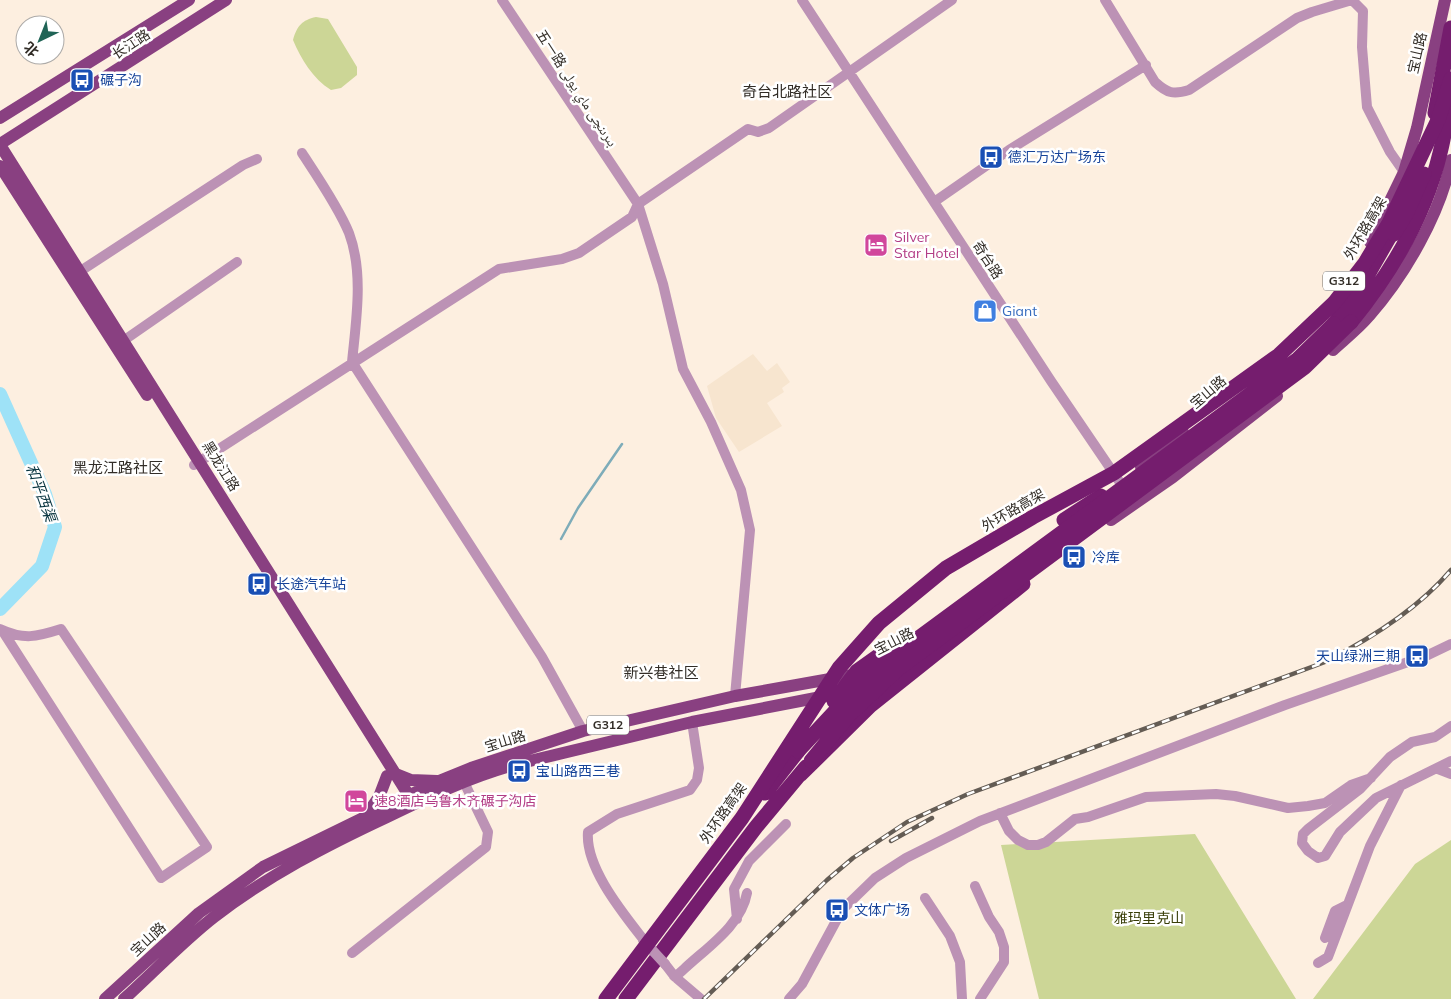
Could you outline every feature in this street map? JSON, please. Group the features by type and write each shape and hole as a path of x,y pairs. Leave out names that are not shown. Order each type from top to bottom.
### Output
{"highway":[{"path":"798,751 839,707 890,659 1298,359 1334,324 1363,283 1406,207 1422,172 1451,28"},
{"name":"外环路高架","path":"606,999 742,818 838,668 879,623 946,568 1033,517 1114,473 1279,355 1334,303 1365,263 1390,223 1438,120 1451,79"},
{"path":"626,999 756,827 810,761 849,715 898,669 1305,367 1351,322 1379,287 1409,234 1440,154 1451,96"},
{"name":"外环路高架","path":"617,999 672,921 752,818 848,668 888,623 956,568 1042,517 1124,474 1289,355 1340,308 1376,263 1407,212 1451,108"},
{"path":"612,999 857,671 1064,520 1121,484"},
{"path":"800,775 870,706 978,622 1046,565"}],"main road":[{"name":"长江路","path":"0,118 189,0"},
{"name":"长江路","path":"0,145 226,0"},
{"name":"宝山路","path":"124,999 211,919 250,891 408,801 439,781 470,768 583,731 736,696 842,679 864,673 923,643 1045,549 1281,349 1329,300 1370,243 1404,172 1445,0"},
{"name":"黑龙江路","path":"0,145 408,801"},
{"name":"黑龙江路","path":"0,166 197,463"},
{"name":"宝山路","path":"104,999 199,913 239,882 262,867 365,817 492,771 692,722 870,686 931,651 1046,565 1229,435 1340,343 1369,316 1408,261 1446,195 1450,168"},
{"path":"0,178 13,185"},
{"path":"365,817 380,797 391,774 411,780 439,781"}],"street":[{"name":"五一路 بىرىنچى ماي يولى","path":"502,0 638,204 663,284 683,369 711,422 741,490 750,530 736,696"},
{"name":"奇台路","path":"802,0 1051,382 1121,484"},
{"path":"197,463 499,269 562,259 579,253 632,217 638,204 748,130 759,136 952,0"},
{"path":"1105,0 1155,82 1166,92 1177,94 1189,90 1297,18 1352,0 1363,11 1362,47 1367,107 1390,152 1404,172"},
{"path":"934,202 1011,149 1146,65"},
{"path":"302,153 349,233 357,269 357,314 352,362 542,657 583,731"},
{"path":"79,272 243,165 257,159"},
{"path":"123,341 237,262"},
{"path":"1,629 16,635 35,637 61,629 207,847 161,878 1,629"},
{"path":"789,999 802,984 842,910 869,883 906,858 980,820 1285,705 1428,655 1451,644"},
{"path":"692,722 699,768 697,780 690,790 617,814 588,832 587,846 617,905 674,976 700,999"},
{"path":"1451,726 1435,737 1412,742 1390,757 1371,778 1303,834 1302,843 1308,851 1318,858 1325,856 1340,832 1376,798 1451,761"},
{"path":"1438,768 1451,774"},
{"path":"1000,813 1009,831 1018,840 1028,845 1038,845 1046,842 1075,818 1088,817 1146,797 1216,794 1235,796 1288,808 1325,803 1351,785 1371,778"},
{"path":"352,953 486,847 488,832 464,782"},
{"path":"1318,964 1328,957 1370,846 1401,784"},
{"path":"737,919 734,889 749,861 786,824"},
{"path":"975,886 989,918 999,932 1004,947 1004,962 980,999"},
{"path":"674,976 737,919 745,905 747,893"},
{"path":"925,898 950,936 960,962 962,999"},
{"path":"1325,938 1335,911 1347,905"}],"shaded area":[{"path":"753,354 767,371 777,363 790,382 782,388 784,392 767,403 782,426 739,452 716,418 707,386"}],"green space":[{"path":"316,17 328,19 357,67 357,75 341,88 331,90 313,74 293,40 301,24"},
{"name":"雅玛里克山","path":"1195,834 1296,999 1039,999 1001,845"},
{"path":"1451,840 1451,999 1313,999 1415,864"}],"waterway":[{"name":"和平西渠","path":"0,394 45,494 55,527 42,566 0,609"},
{"path":"561,539 578,508 622,444"}],"railway":[{"path":"704,999 827,880 853,858 907,822 968,794 1325,662 1392,622 1424,598 1451,570"},
{"path":"891,841 932,818"}],"place":[{"name":"碾子沟","path":"82,80"},
{"name":"德汇万达广场东","path":"991,157"},
{"name":"Silver Star Hotel","path":"876,245"},
{"name":"Giant","path":"985,311"},
{"name":"冷库","path":"1074,557"},
{"name":"长途汽车站","path":"259,584"},
{"name":"天山绿洲三期","path":"1417,656"},
{"name":"宝山路西三巷","path":"519,771"},
{"name":"速8酒店乌鲁木齐碾子沟店","path":"356,801"},
{"name":"文体广场","path":"837,910"}],"district":[{"name":"奇台北路社区","path":"787,92"},
{"name":"黑龙江路社区","path":"118,468"},
{"name":"新兴巷社区","path":"661,673"}]}
